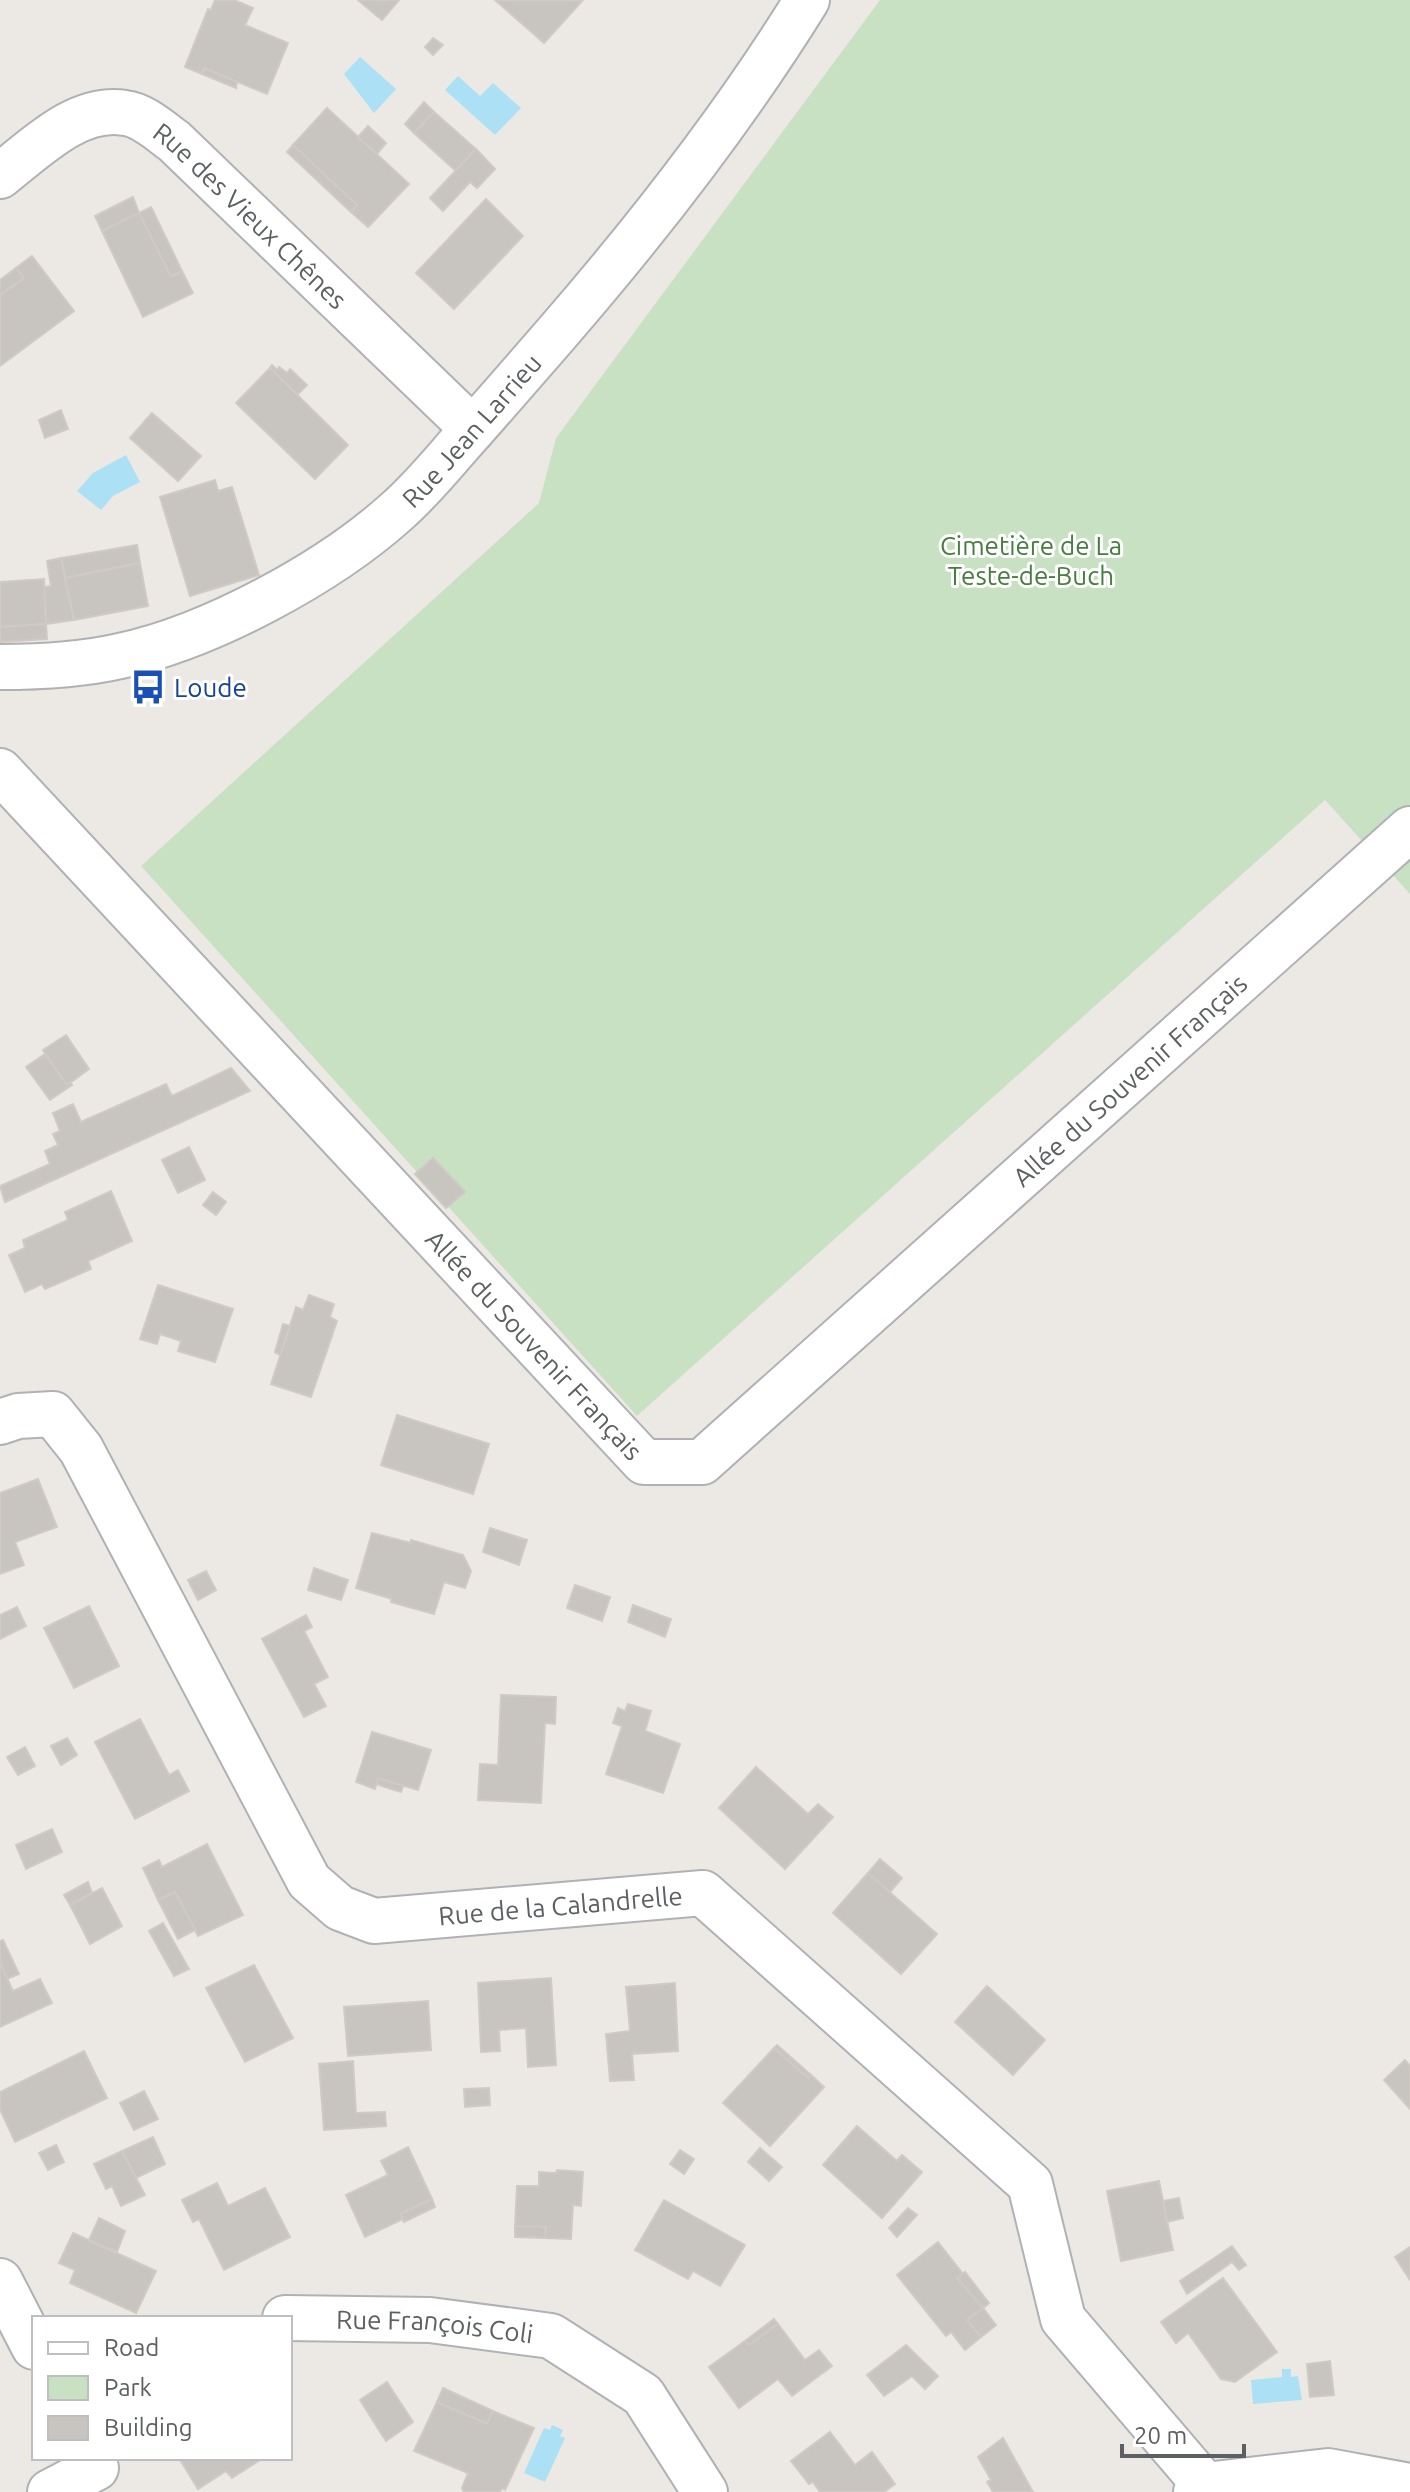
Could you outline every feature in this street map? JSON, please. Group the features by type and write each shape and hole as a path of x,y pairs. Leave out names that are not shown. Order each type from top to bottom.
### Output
{"street":[{"name":"Rue Jean Larrieu","path":"0,667 75,663 122,656 187,635 284,590 342,554 389,519 473,429 608,274 675,191 807,0"},
{"name":"Rue des Vieux Chênes","path":"0,176 58,130 81,119 104,113 127,112 149,123 174,141 473,429"},
{"name":"Allée du Souvenir Français","path":"0,771 644,1462 702,1462 1410,829"},
{"name":"Rue de la Calandrelle","path":"0,1422 18,1416 53,1414 81,1449 309,1881 340,1908 374,1921 703,1893 1030,2184 1063,2319 1204,2490"},
{"path":"0,2281 32,2343"},
{"name":"Rue François Coli","path":"292,2318 430,2320 551,2336 643,2395 705,2492"},
{"path":"1204,2490 1328,2471 1410,2486"},
{"path":"50,2492 99,2473"}],"green space":[{"name":"Cimetière de La Teste-de-Buch","path":"880,0 1410,0 1410,894 1325,800 637,1416 141,866 539,503 556,438"}],"water":[{"path":"360,57 396,89 374,113 344,74"},
{"path":"458,76 480,96 493,83 521,108 495,135 445,90"},
{"path":"126,455 140,482 113,496 101,510 77,491 93,473"},
{"path":"1282,2369 1291,2369 1291,2377 1298,2376 1302,2400 1253,2404 1251,2380 1282,2377"},
{"path":"552,2425 563,2430 560,2436 565,2438 545,2482 524,2473 544,2428 550,2430"}],"building":[{"path":"215,0 234,0 253,8 245,25 288,43 267,94 204,68 202,74 185,67 208,9 211,10"},
{"path":"358,0 399,0 382,20"},
{"path":"495,0 583,0 544,43"},
{"path":"433,38 443,45 433,55 425,47"},
{"path":"204,68 237,82 236,88 202,74"},
{"path":"424,102 434,112 414,133 405,124"},
{"path":"327,108 409,184 368,227 351,212 357,205 293,145"},
{"path":"434,112 476,149 456,171 414,133"},
{"path":"368,126 386,143 377,154 358,137"},
{"path":"293,145 357,205 351,212 287,152"},
{"path":"476,149 495,169 477,188 470,182 443,211 430,198"},
{"path":"133,197 139,213 102,231 95,216"},
{"path":"486,199 523,236 454,309 416,273"},
{"path":"151,207 182,271 171,277 139,213"},
{"path":"139,213 171,277 182,271 193,293 143,317 102,231"},
{"path":"32,256 74,311 0,366 0,295 24,278 16,268"},
{"path":"16,268 24,278 0,295 0,280"},
{"path":"272,365 287,373 290,369 307,385 297,395 270,368"},
{"path":"270,368 348,445 315,479 236,403"},
{"path":"61,410 68,429 45,438 39,420"},
{"path":"152,413 201,456 178,481 130,438"},
{"path":"215,480 218,491 232,487 259,575 190,596 160,497"},
{"path":"137,545 140,563 65,578 61,558"},
{"path":"61,558 74,620 46,624 44,587 51,586 47,561"},
{"path":"140,563 148,606 74,620 65,578"},
{"path":"44,579 46,624 0,627 0,582"},
{"path":"46,624 47,639 0,642 0,627"},
{"path":"66,1035 89,1069 67,1085 43,1050"},
{"path":"45,1054 67,1085 70,1082 72,1085 50,1100 26,1067"},
{"path":"231,1068 250,1091 5,1202 0,1186 50,1164 45,1151 58,1145 53,1134 60,1131 53,1113 73,1104 81,1122 166,1084 172,1096"},
{"path":"189,1147 205,1180 178,1193 162,1160"},
{"path":"433,1158 465,1192 446,1208 415,1174"},
{"path":"111,1191 132,1241 88,1261 91,1269 45,1289 42,1284 25,1292 9,1255 25,1248 23,1240 68,1220 65,1212"},
{"path":"213,1192 226,1202 216,1215 203,1205"},
{"path":"158,1285 233,1309 215,1362 178,1351 181,1341 160,1334 157,1344 140,1339"},
{"path":"309,1295 334,1304 330,1317 337,1321 311,1397 271,1384 296,1307 303,1310"},
{"path":"283,1324 290,1326 280,1355 275,1352"},
{"path":"397,1415 489,1444 473,1494 381,1465"},
{"path":"38,1479 57,1527 15,1542 24,1565 0,1574 0,1493"},
{"path":"490,1528 527,1540 519,1565 483,1552"},
{"path":"372,1533 463,1555 471,1571 465,1588 444,1582 434,1614 356,1588"},
{"path":"314,1568 348,1580 341,1600 308,1590"},
{"path":"206,1571 216,1590 198,1600 188,1580"},
{"path":"575,1585 610,1597 602,1621 567,1608"},
{"path":"633,1605 671,1619 665,1637 628,1622"},
{"path":"89,1606 119,1666 74,1688 44,1628"},
{"path":"17,1607 26,1626 0,1639 0,1615"},
{"path":"306,1615 312,1627 304,1631 328,1677 314,1684 326,1706 304,1717 262,1639"},
{"path":"501,1695 556,1697 555,1724 545,1723 541,1803 478,1800 480,1764 498,1765"},
{"path":"628,1704 651,1711 645,1731 680,1744 663,1793 606,1774 622,1726 613,1723 618,1708 625,1711"},
{"path":"140,1719 169,1775 178,1770 189,1791 135,1819 95,1742"},
{"path":"372,1732 431,1750 418,1790 378,1778 375,1789 356,1782"},
{"path":"67,1738 77,1755 61,1765 51,1746"},
{"path":"25,1747 35,1766 18,1775 7,1757"},
{"path":"756,1767 808,1814 818,1804 833,1817 785,1869 719,1808"},
{"path":"378,1778 403,1786 401,1792 376,1784"},
{"path":"52,1829 62,1852 26,1869 16,1845"},
{"path":"207,1844 243,1915 198,1936 175,1892 158,1900 143,1868 159,1860 162,1867"},
{"path":"880,1859 902,1878 890,1892 868,1873"},
{"path":"868,1873 937,1934 901,1974 833,1913"},
{"path":"88,1882 92,1893 70,1905 64,1895"},
{"path":"102,1888 122,1926 90,1944 70,1905"},
{"path":"175,1892 195,1930 178,1939 158,1900"},
{"path":"163,1923 189,1969 174,1976 149,1931"},
{"path":"3,1940 19,1974 7,1979 0,1963 0,1941"},
{"path":"0,1963 13,1991 40,1979 52,2003 0,2027"},
{"path":"254,1965 293,2038 245,2062 206,1988"},
{"path":"551,1978 556,2065 528,2067 526,2028 499,2030 500,2051 481,2052 478,1983"},
{"path":"675,1983 678,2051 632,2054 634,2080 610,2081 606,2034 630,2031 626,1987"},
{"path":"987,1986 1045,2040 1013,2075 955,2022"},
{"path":"428,2001 431,2050 348,2056 344,2007"},
{"path":"777,2045 811,2075 808,2078 774,2048"},
{"path":"774,2048 808,2078 811,2075 824,2087 770,2146 723,2103"},
{"path":"84,2051 107,2098 15,2142 0,2109 0,2092"},
{"path":"1405,2060 1410,2066 1410,2109 1384,2080"},
{"path":"353,2061 356,2113 385,2112 386,2126 324,2130 319,2064"},
{"path":"489,2088 490,2105 465,2107 464,2089"},
{"path":"144,2091 158,2119 134,2130 120,2103"},
{"path":"857,2126 897,2161 902,2155 922,2172 882,2218 823,2165"},
{"path":"153,2137 165,2164 136,2178 122,2151"},
{"path":"56,2145 64,2162 48,2170 39,2153"},
{"path":"408,2147 432,2199 400,2214 403,2219 365,2237 346,2195 388,2175 381,2161"},
{"path":"760,2148 782,2167 769,2181 748,2162"},
{"path":"680,2150 694,2159 684,2174 670,2164"},
{"path":"122,2151 145,2195 121,2206 112,2186 106,2189 94,2164"},
{"path":"557,2170 583,2172 581,2206 573,2205 571,2239 545,2238 546,2227 515,2226 517,2186 539,2186 539,2172 556,2173"},
{"path":"1159,2181 1173,2250 1121,2261 1107,2191"},
{"path":"217,2183 228,2206 265,2188 290,2237 224,2270 199,2219 193,2222 182,2200"},
{"path":"1179,2198 1183,2218 1167,2222 1163,2201"},
{"path":"432,2199 435,2207 404,2222 400,2214"},
{"path":"664,2200 745,2245 720,2286 693,2271 688,2279 635,2250"},
{"path":"908,2208 917,2215 897,2237 889,2228"},
{"path":"99,2218 125,2231 117,2252 89,2240"},
{"path":"515,2226 546,2227 545,2238 515,2237"},
{"path":"73,2233 156,2271 136,2313 70,2283 75,2270 59,2263"},
{"path":"938,2242 963,2274 957,2278 983,2308 967,2320 981,2337 965,2350 951,2332 946,2336 897,2275"},
{"path":"1232,2246 1246,2265 1239,2270 1232,2262 1187,2294 1180,2281"},
{"path":"1410,2247 1410,2280 1395,2257"},
{"path":"965,2272 989,2303 983,2308 957,2278"},
{"path":"1223,2278 1277,2352 1235,2382 1221,2379 1188,2333 1176,2343 1161,2322"},
{"path":"983,2308 996,2325 981,2337 967,2320"},
{"path":"774,2319 778,2324 749,2345 745,2341"},
{"path":"778,2324 805,2360 819,2350 832,2366 792,2396 778,2379 739,2408 709,2367 745,2341 749,2345"},
{"path":"906,2345 938,2376 925,2389 912,2376 884,2396 867,2375"},
{"path":"1330,2361 1334,2395 1310,2397 1307,2364"},
{"path":"387,2382 413,2422 386,2441 360,2400"},
{"path":"443,2388 493,2411 487,2424 437,2402"},
{"path":"437,2402 487,2424 493,2411 534,2428 505,2490 464,2492 462,2488 468,2473 414,2451"},
{"path":"830,2432 855,2465 872,2452 895,2484 884,2492 820,2492 813,2482 809,2484 791,2461"},
{"path":"1003,2438 1033,2492 993,2492 987,2482 991,2480 978,2457"},
{"path":"180,2460 260,2460 232,2478 226,2471 198,2489"}],"place":[{"name":"Loude","path":"148,687"}]}
